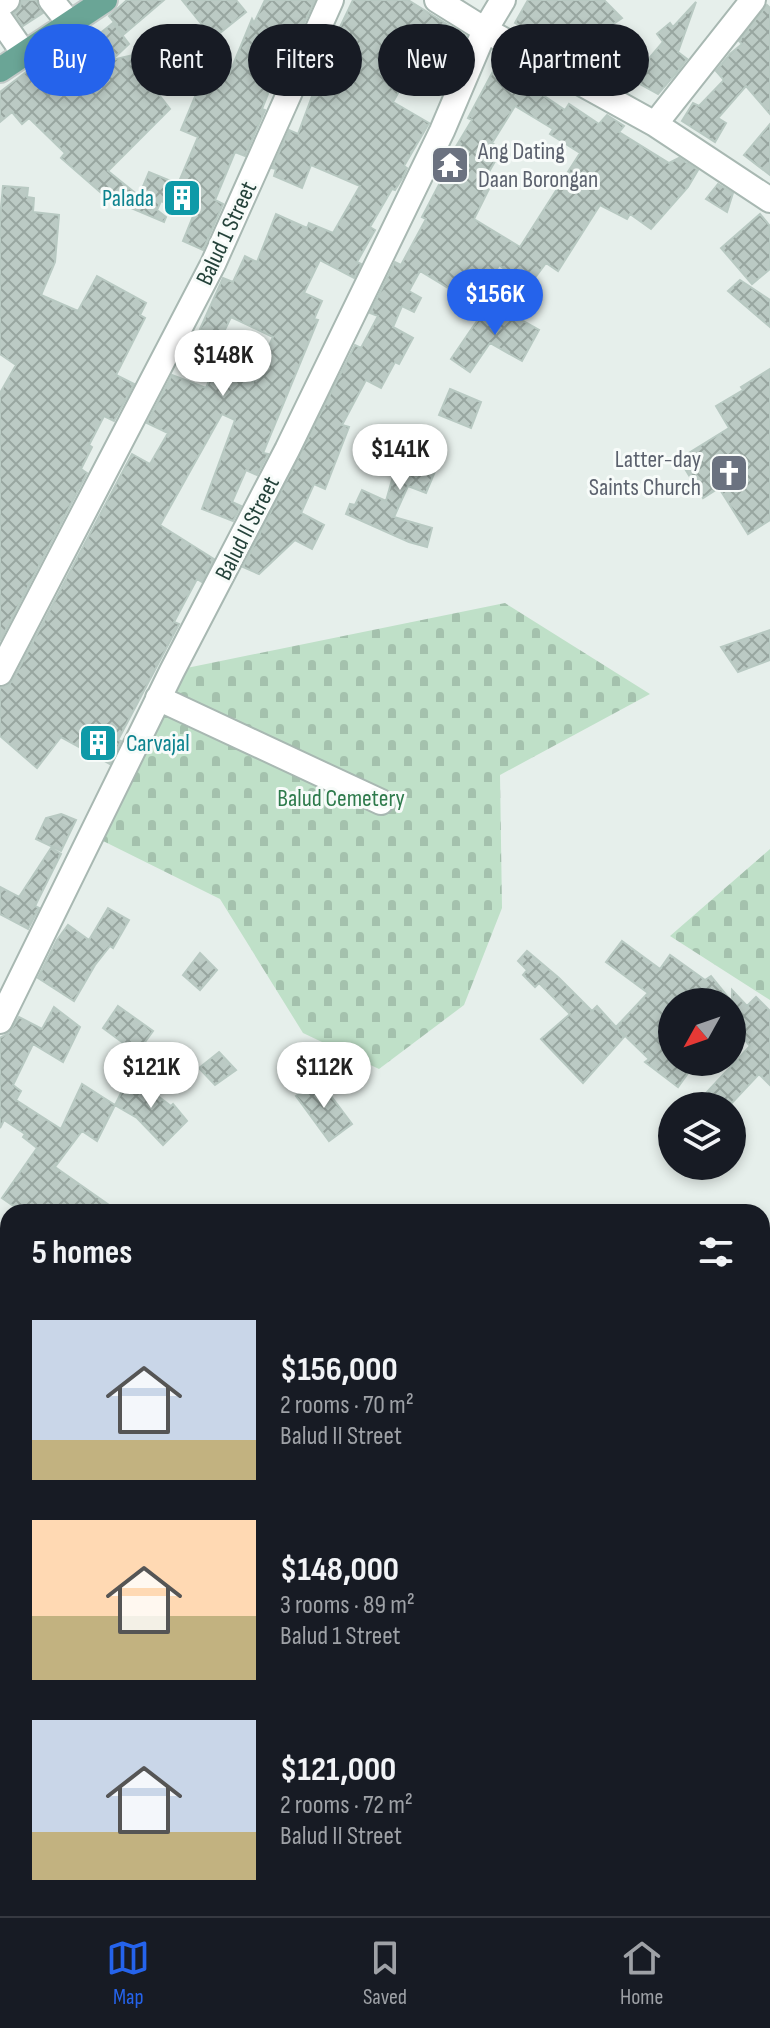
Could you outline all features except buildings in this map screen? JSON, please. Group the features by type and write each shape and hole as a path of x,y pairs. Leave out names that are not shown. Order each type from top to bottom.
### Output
{"main road":[{"path":"72,24 105,0"},
{"path":"0,70 24,56"}],"street":[{"path":"0,5 7,0"},
{"path":"51,0 70,24"},
{"name":"Balud 1 Street","path":"0,673 213,264 331,0"},
{"path":"437,0 655,124 770,200"},
{"name":"Balud II Street","path":"0,1021 158,698 287,450 442,131 485,30 503,0"},
{"path":"655,124 753,0"},
{"path":"0,19 24,54"},
{"path":"158,698 381,802"}],"green space":[{"name":"Balud Cemetery","path":"505,603 650,694 500,775 502,908 464,1005 379,1069 303,1033 220,899 91,835 172,671"},
{"path":"770,849 770,1000 670,936"}],"place":[{"name":"Ang Dating Daan Borongan","path":"450,165"},
{"name":"Palada","path":"182,198"},
{"name":"Latter-day Saints Church","path":"729,473"},
{"name":"Carvajal","path":"98,743"}]}
